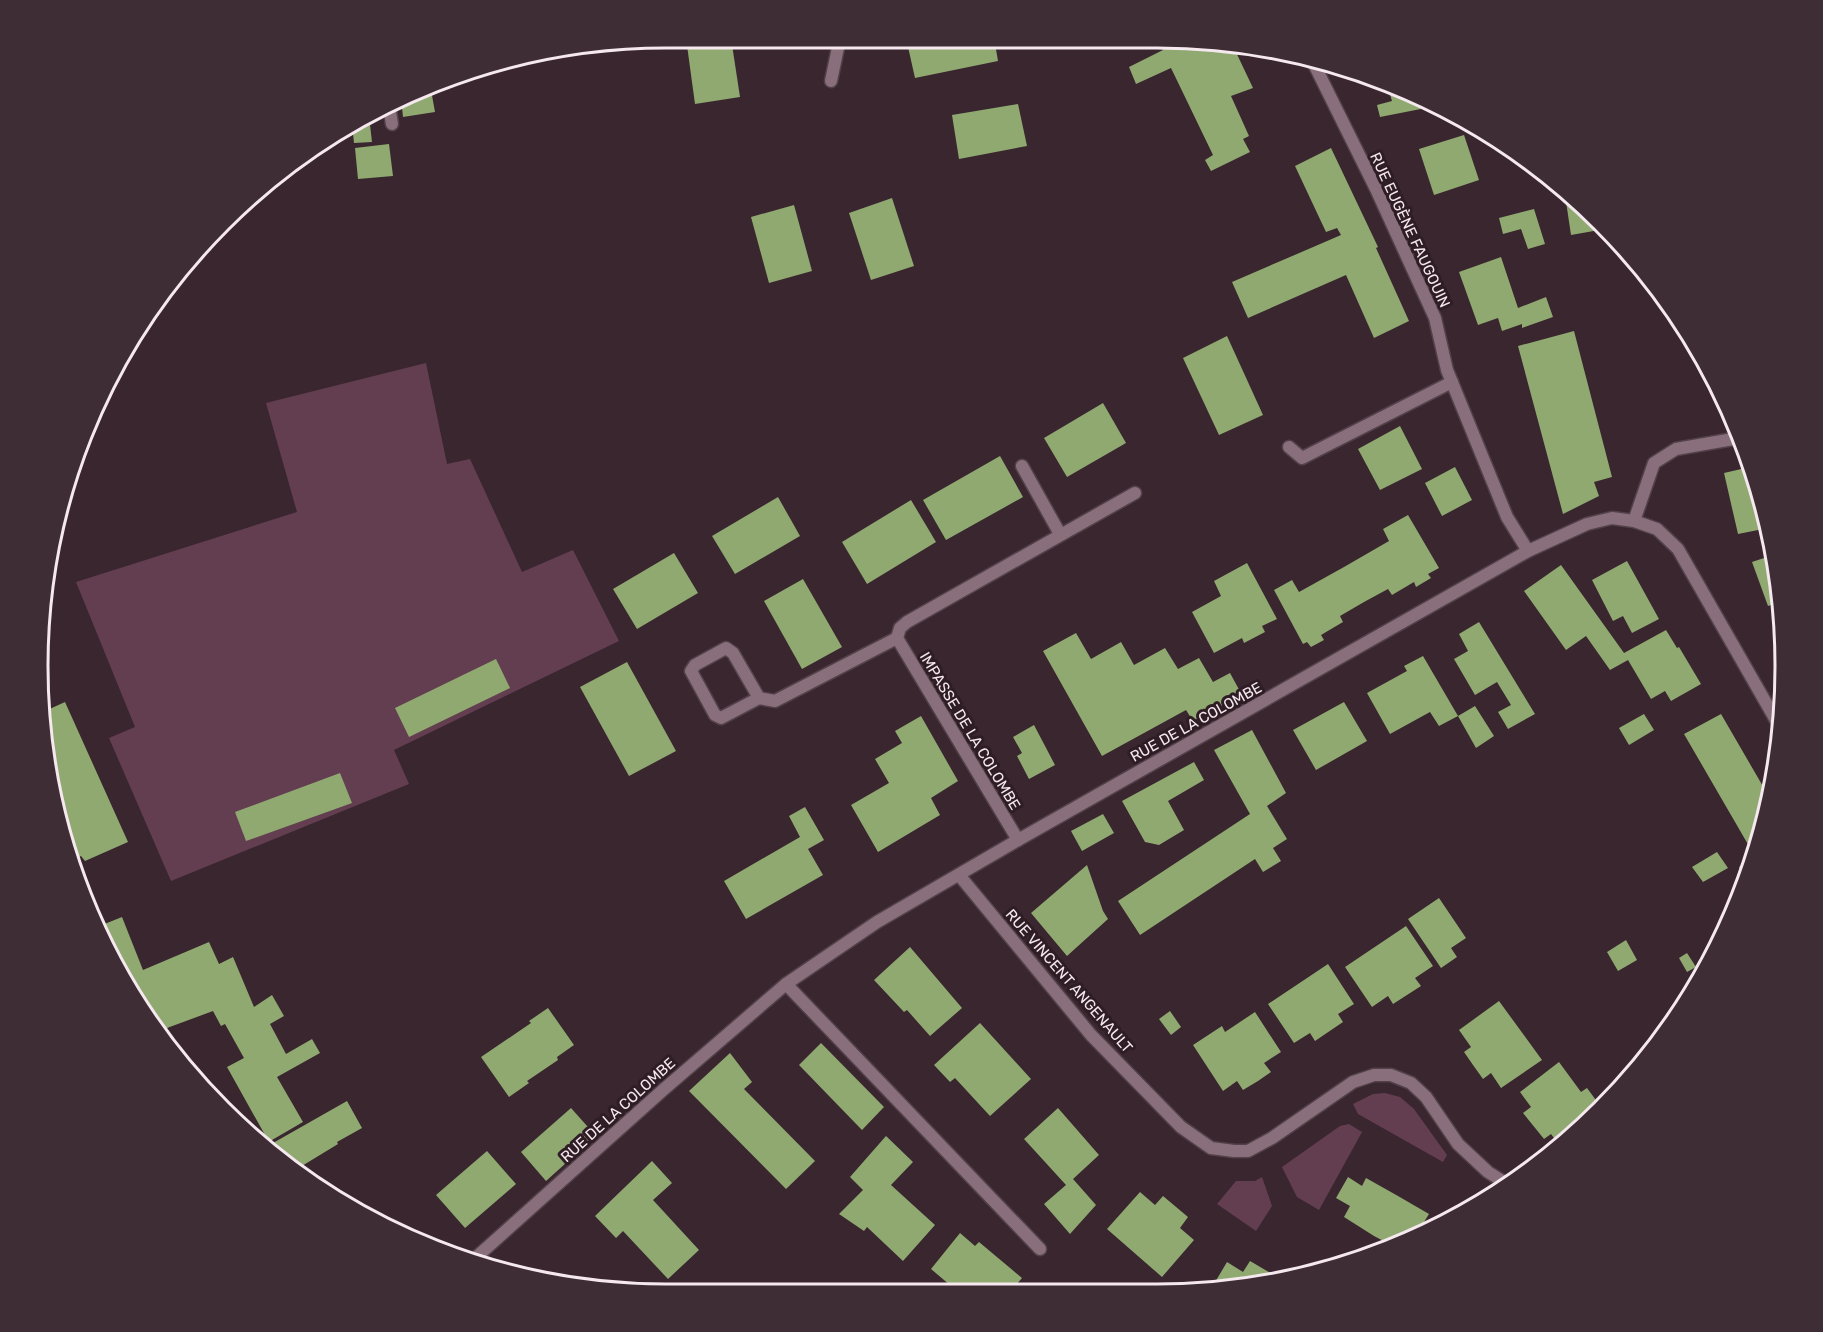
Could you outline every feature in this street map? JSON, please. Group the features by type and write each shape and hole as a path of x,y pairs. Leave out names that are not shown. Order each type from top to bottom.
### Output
{"street":[{"path":"831,81 838,48"},
{"name":"RUE EUGÈNE FAUGOUIN","path":"1316,69 1376,189 1435,318 1447,370 1508,517 1528,551"},
{"path":"391,113 392,124"},
{"path":"1289,447 1302,458 1452,382"},
{"path":"1732,439 1676,449 1654,464 1634,521 1657,529 1678,549 1773,715"},
{"path":"1022,466 1060,534"},
{"path":"759,698 733,653 726,648 695,665 691,671 715,715 722,718 759,698 775,701 897,638 900,628 907,622 1135,493"},
{"name":"RUE DE LA COLOMBE","path":"479,1255 663,1090 786,984 877,922 1528,551 1587,524 1612,518 1634,521"},
{"name":"IMPASSE DE LA COLOMBE","path":"897,638 1018,840"},
{"name":"RUE VINCENT ANGENAULT","path":"959,875 1091,1035 1181,1127 1211,1148 1248,1151 1272,1138 1353,1082 1374,1075 1391,1075 1411,1083 1426,1097 1458,1144 1488,1172 1500,1180"},
{"path":"786,984 1040,1249"}],"shaded area":[{"path":"426,363 447,464 470,459 522,572 573,550 619,641 394,750 409,784 171,881 109,738 135,727 76,582 297,512 266,403"},
{"path":"1385,1093 1400,1097 1414,1109 1447,1155 1443,1162 1358,1114 1353,1104 1373,1094"},
{"path":"1349,1124 1362,1132 1319,1210 1297,1197 1282,1167 1340,1126"},
{"path":"1262,1177 1272,1206 1256,1231 1217,1204 1236,1181 1255,1181"}],"building":[{"path":"687,48 733,48 740,97 695,104"},
{"path":"908,48 996,48 998,61 915,78"},
{"path":"1162,48 1197,49 1236,53 1253,88 1231,96 1249,136 1243,139 1250,152 1211,171 1205,160 1213,155 1171,68 1136,84 1129,67 1163,50"},
{"path":"432,94 435,112 403,117 402,108"},
{"path":"1390,94 1423,109 1380,117 1377,105 1392,101"},
{"path":"1018,104 1027,146 959,159 952,115"},
{"path":"370,124 372,142 354,143 353,133"},
{"path":"1464,135 1479,180 1434,195 1419,149"},
{"path":"389,144 393,176 358,179 355,148"},
{"path":"1331,148 1378,247 1376,248 1409,321 1374,338 1346,275 1248,318 1232,282 1341,235 1337,228 1326,232 1295,166"},
{"path":"892,198 914,266 871,280 849,213"},
{"path":"1566,203 1596,231 1571,235"},
{"path":"794,205 812,271 769,283 751,217"},
{"path":"1534,209 1545,244 1528,249 1521,229 1503,234 1499,218"},
{"path":"1501,257 1518,308 1546,297 1553,317 1522,328 1522,324 1502,331 1498,318 1478,325 1459,272"},
{"path":"1574,331 1612,477 1594,482 1599,496 1563,514 1518,346"},
{"path":"1227,336 1263,415 1219,435 1183,358"},
{"path":"1103,403 1126,443 1067,477 1044,438"},
{"path":"1400,426 1422,469 1380,490 1358,449"},
{"path":"1000,456 1023,497 946,540 923,500"},
{"path":"1455,467 1472,500 1442,516 1425,483"},
{"path":"1743,469 1759,530 1738,534 1724,473"},
{"path":"778,497 800,536 735,574 712,536"},
{"path":"911,500 936,542 867,584 842,542"},
{"path":"1408,515 1439,568 1428,574 1431,578 1416,587 1414,582 1392,595 1388,589 1340,616 1343,622 1321,635 1324,640 1311,647 1307,642 1303,644 1274,590 1292,580 1299,592 1344,567 1389,541 1383,529"},
{"path":"674,553 698,593 637,629 613,589"},
{"path":"1765,558 1772,605 1768,606 1752,562"},
{"path":"1627,561 1659,619 1632,633 1623,616 1613,621 1592,580"},
{"path":"1247,563 1277,619 1262,626 1265,632 1244,643 1242,638 1214,653 1192,612 1221,596 1214,581"},
{"path":"1561,565 1624,653 1666,630 1701,684 1671,701 1665,691 1651,699 1628,660 1610,670 1586,636 1566,650 1524,591"},
{"path":"803,579 842,647 802,669 764,601"},
{"path":"1479,622 1535,714 1508,729 1498,712 1511,705 1497,682 1475,695 1454,659 1468,651 1459,634"},
{"path":"1076,633 1091,659 1121,642 1134,665 1165,648 1178,669 1199,658 1213,682 1230,673 1242,695 1193,721 1186,710 1102,756 1043,651"},
{"path":"1423,656 1458,716 1439,726 1430,712 1390,734 1367,693 1407,671 1404,666"},
{"path":"496,659 510,688 409,737 395,708"},
{"path":"627,662 676,751 629,776 580,687"},
{"path":"65,702 128,842 85,861 81,856 79,857 69,826 53,747 49,709"},
{"path":"1344,702 1367,741 1316,770 1293,730"},
{"path":"1475,706 1494,736 1476,748 1458,716"},
{"path":"1644,714 1654,730 1629,745 1619,728"},
{"path":"1721,714 1763,787 1748,845 1684,734"},
{"path":"921,716 958,781 931,798 940,815 878,852 851,805 889,783 875,759 902,743 895,731"},
{"path":"1034,725 1055,765 1029,779 1017,756 1022,753 1013,737"},
{"path":"1252,730 1286,793 1267,806 1287,839 1273,848 1281,861 1263,872 1255,859 1140,935 1118,901 1250,814 1214,750"},
{"path":"1194,762 1204,780 1168,801 1184,830 1159,845 1145,842 1122,801"},
{"path":"340,773 352,803 246,841 235,812"},
{"path":"805,807 824,840 808,849 823,875 746,919 724,881 800,837 789,816"},
{"path":"1103,814 1114,833 1082,851 1071,831"},
{"path":"1717,852 1728,868 1703,882 1692,867"},
{"path":"1087,865 1108,919 1067,956 1031,913"},
{"path":"1439,898 1466,938 1451,948 1457,957 1441,968 1408,919"},
{"path":"122,917 143,970 209,942 219,964 233,957 254,1007 272,995 284,1016 270,1024 286,1054 312,1039 320,1053 277,1077 303,1122 272,1140 273,1142 264,1135 227,1067 244,1058 225,1024 221,1026 213,1011 167,1028 168,1031 131,975 105,924"},
{"path":"1406,926 1433,966 1415,978 1421,986 1393,1004 1388,996 1372,1007 1345,967"},
{"path":"1626,940 1637,960 1618,971 1607,952"},
{"path":"910,947 962,1008 930,1036 907,1010 904,1012 874,980"},
{"path":"1687,953 1696,967 1687,972 1679,958"},
{"path":"1328,964 1354,1004 1338,1014 1343,1022 1315,1041 1310,1033 1294,1043 1268,1004"},
{"path":"1499,1001 1542,1060 1501,1088 1491,1073 1483,1079 1464,1052 1471,1047 1459,1030"},
{"path":"548,1008 574,1045 509,1097 481,1057 531,1023 529,1021"},
{"path":"1170,1011 1181,1027 1171,1035 1159,1019"},
{"path":"1255,1012 1281,1052 1264,1063 1271,1072 1258,1081 1243,1090 1237,1081 1223,1091 1193,1045 1222,1026 1225,1032"},
{"path":"980,1023 1031,1079 990,1116 955,1078 950,1082 934,1065"},
{"path":"821,1043 884,1107 862,1130 799,1065"},
{"path":"730,1053 752,1082 744,1089 815,1161 786,1189 689,1091"},
{"path":"1559,1062 1581,1092 1587,1088 1596,1101 1554,1139 1551,1134 1544,1139 1523,1113 1531,1107 1520,1092"},
{"path":"347,1101 362,1128 337,1142 338,1144 303,1165 274,1143"},
{"path":"571,1108 596,1136 546,1181 521,1152"},
{"path":"1058,1108 1099,1155 1073,1179 1096,1205 1070,1234 1044,1204 1066,1185 1024,1139"},
{"path":"886,1136 913,1162 891,1185 935,1225 903,1261 867,1227 864,1231 839,1214 863,1190 850,1177"},
{"path":"487,1151 516,1184 465,1228 436,1195"},
{"path":"652,1161 672,1183 653,1200 699,1250 668,1279 623,1231 616,1238 595,1216"},
{"path":"1348,1177 1362,1186 1366,1178 1429,1214 1425,1222 1383,1241 1344,1217 1350,1206 1336,1198"},
{"path":"1140,1192 1155,1205 1163,1196 1188,1217 1180,1228 1194,1240 1162,1277 1107,1229"},
{"path":"960,1233 975,1246 979,1242 1022,1278 1017,1284 949,1284 931,1269"},
{"path":"1250,1261 1271,1273 1216,1281 1227,1262 1243,1272"}]}
